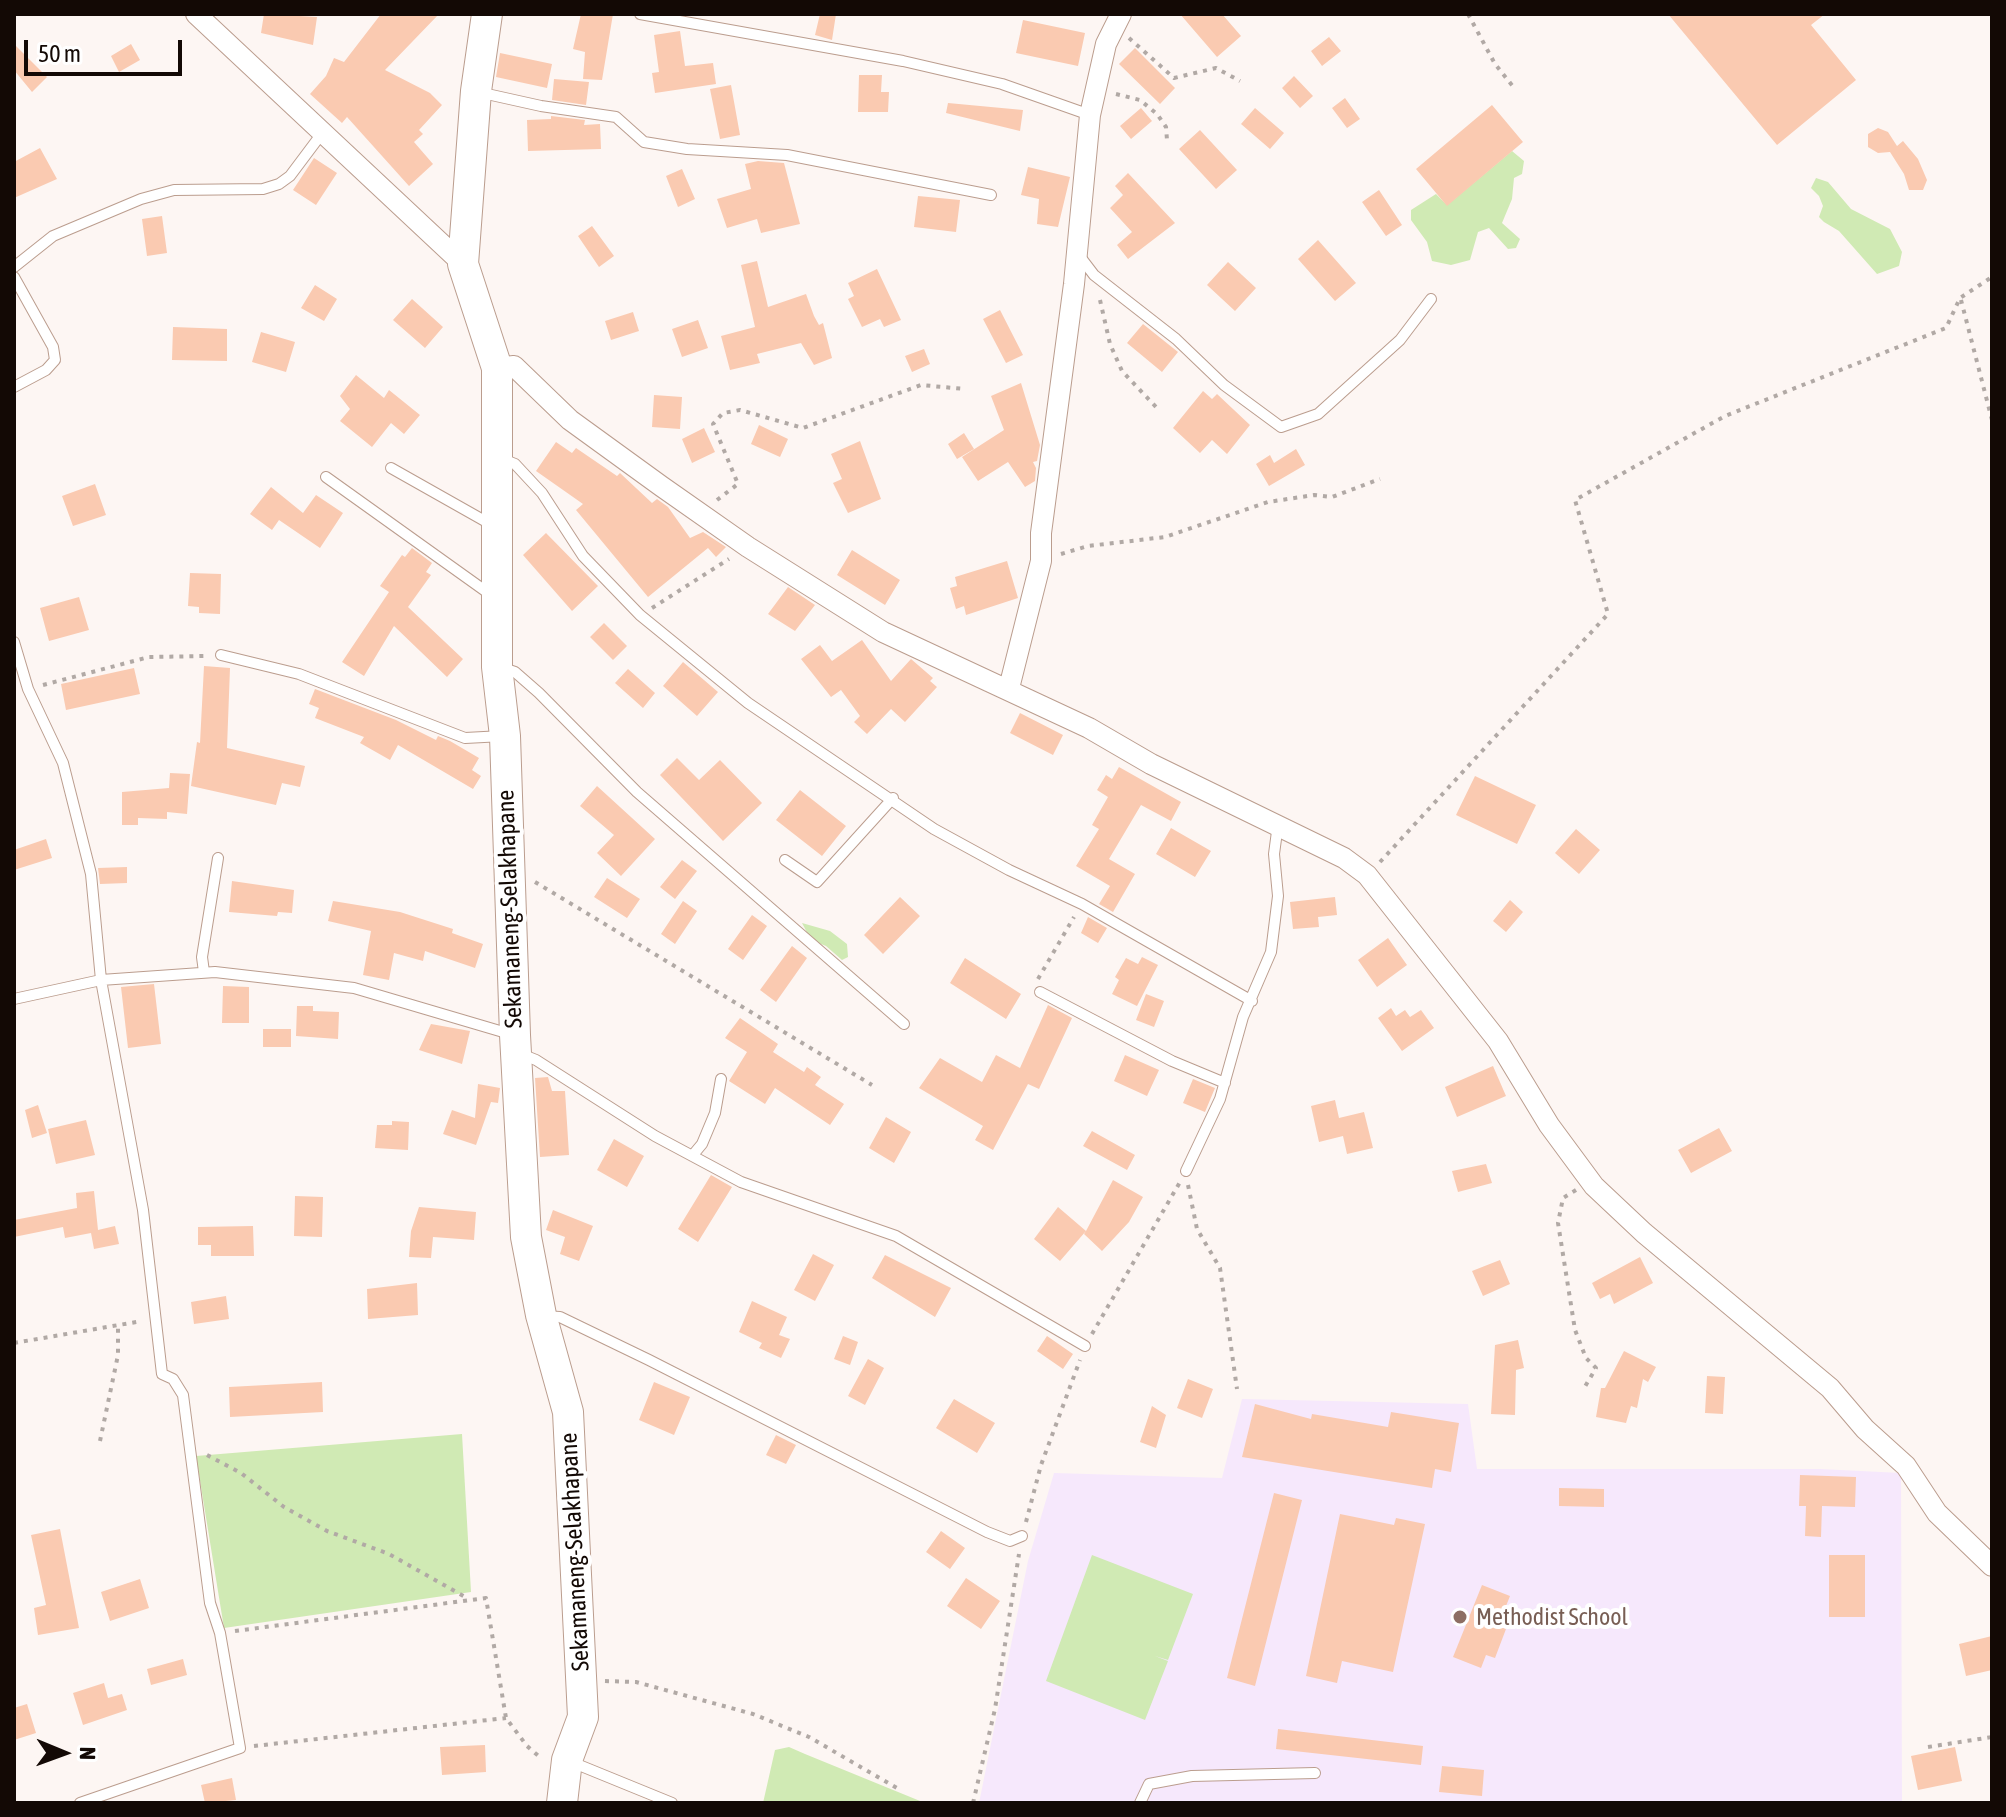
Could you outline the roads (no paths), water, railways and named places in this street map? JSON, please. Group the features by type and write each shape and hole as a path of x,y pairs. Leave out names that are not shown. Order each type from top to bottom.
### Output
{"street":[{"path":"196,14 463,264"},
{"name":"Sekamaneng-Selakhapane","path":"487,14 476,91 463,264 497,368 497,667 505,736 515,1044 526,1237 541,1315 568,1412 583,1717 567,1766 562,1803"},
{"path":"1009,688 1041,561 1041,533 1077,253 1090,115 1106,44 1118,20"},
{"path":"497,368 514,366 570,420 748,547 883,632 934,658 1009,688 1190,784 1344,858 1367,875 1498,1041 1549,1125 1594,1186 1644,1233 1830,1388 1865,1429 1906,1466 1937,1513 1992,1566"}],"lane":[{"path":"640,14 903,61 1002,84 1090,115"},
{"path":"476,91 541,106 616,117 644,142 687,149 787,155 991,195"},
{"path":"14,267 53,236 141,199 174,190 263,189 279,184 290,176 323,132"},
{"path":"1077,253 1105,282 1186,347 1224,385 1281,427 1318,414 1400,340 1431,299"},
{"path":"14,277 53,347 55,360 46,370 14,387"},
{"path":"499,457 515,464 542,493 583,556 640,615 748,703 893,798 934,829 1009,870 1082,904 1252,1001"},
{"path":"391,468 497,528"},
{"path":"326,477 496,598"},
{"path":"14,642 28,689 63,763 91,874 101,980 143,1210 162,1374 173,1379 183,1395 210,1603 220,1633 240,1748 80,1803"},
{"path":"221,655 299,674 465,738 505,736"},
{"path":"497,667 515,672 539,693 637,792 904,1024"},
{"path":"14,691 28,689"},
{"path":"785,860 817,882 893,798"},
{"path":"1186,1171 1225,1083 1243,1017 1271,952 1278,896 1274,854 1278,824"},
{"path":"204,972 202,957 218,858"},
{"path":"14,999 101,980 204,972 289,978 354,988 515,1044 655,1136 741,1182 896,1236 1085,1346"},
{"path":"1040,992 1183,1066 1225,1083"},
{"path":"692,1156 702,1144 715,1113 721,1079"},
{"path":"541,1315 560,1317 611,1341 987,1532 1010,1541 1022,1536"},
{"path":"567,1766 672,1803"},
{"path":"1140,1803 1149,1784 1192,1776 1315,1773"}],"place":[{"name":"Methodist School","path":"1460,1617"}]}
